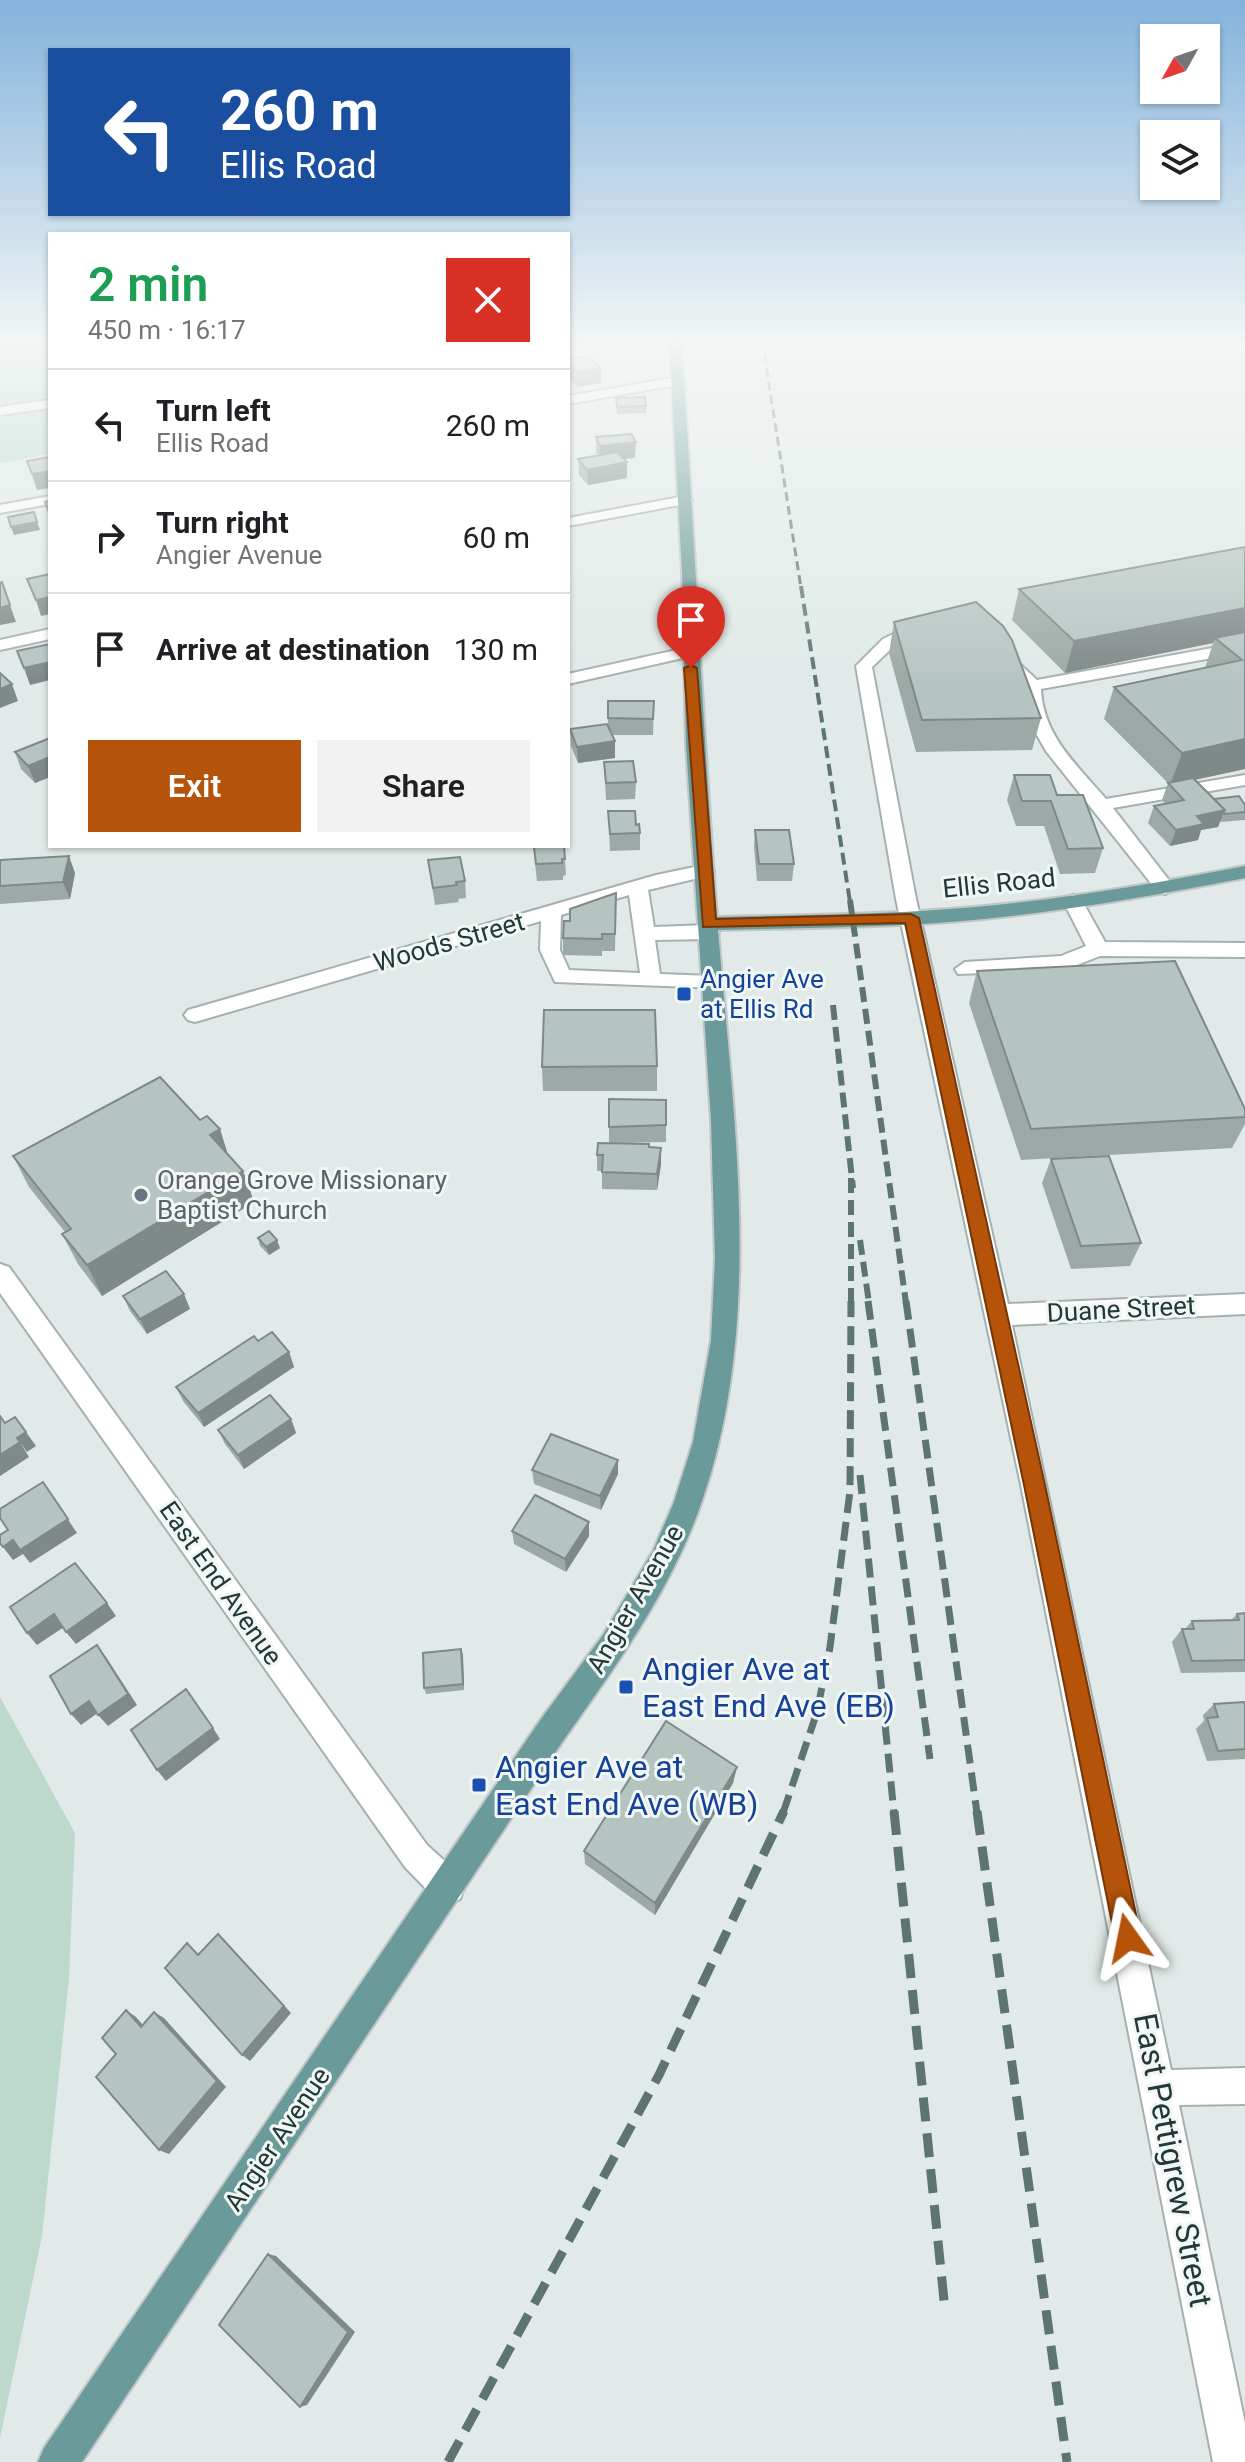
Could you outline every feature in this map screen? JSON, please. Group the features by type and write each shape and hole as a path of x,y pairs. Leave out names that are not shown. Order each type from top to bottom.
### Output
{"main road":[{"name":"Angier Avenue","path":"58,2462 552,1730 613,1645 663,1560 688,1502 702,1457 724,1340 727,1259 713,983 690,652 690,571 682,455"},
{"name":"Ellis Road","path":"709,928 911,918 1073,901 1165,888 1245,872"}],"street":[{"path":"0,509 48,500"},
{"path":"570,522 685,500"},
{"name":"East Pettigrew Street","path":"933,625 907,631 878,650 864,666 911,918 1159,2088 1233,2462"},
{"path":"0,645 48,634"},
{"path":"991,645 1033,686"},
{"path":"1033,686 1245,647"},
{"path":"570,679 690,652"},
{"path":"1033,686 1031,705 1053,750 1102,805 1165,888"},
{"path":"1102,805 1245,780"},
{"name":"Woods Street","path":"195,1015 638,887 704,871"},
{"path":"638,887 651,980"},
{"path":"1073,901 1098,949"},
{"path":"551,912 550,950 562,977 713,983"},
{"path":"644,934 709,928"},
{"path":"965,969 1064,963 1098,949 1245,950"},
{"name":"East End Avenue","path":"0,1274 416,1856 448,1887"},
{"name":"Duane Street","path":"997,1315 1245,1304"},
{"path":"1159,2088 1245,2086"}],"green space":[{"path":"0,455 45,455 0,463"},
{"path":"0,1697 75,1833 69,1979 42,2236 0,2438"}],"building":[{"path":"620,455 627,462 587,470 578,459"},
{"path":"48,457 48,471 32,474 27,461"},
{"path":"34,512 37,522 11,527 8,517"},
{"path":"1245,547 1245,608 1074,641 1019,589"},
{"path":"48,574 48,597 36,600 27,579"},
{"path":"0,583 10,605 0,608"},
{"path":"976,602 1003,626 1012,640 1041,718 922,720 894,622"},
{"path":"1245,632 1245,739 1182,753 1114,687 1242,660 1215,638"},
{"path":"48,644 48,662 24,668 17,651"},
{"path":"0,673 12,684 0,689"},
{"path":"608,701 654,701 653,719 608,718"},
{"path":"607,724 615,741 577,747 570,729"},
{"path":"48,739 48,758 28,766 15,752"},
{"path":"633,761 636,782 606,783 604,762"},
{"path":"1014,775 1050,775 1057,795 1083,795 1103,848 1068,849 1051,801 1022,801"},
{"path":"1193,778 1225,810 1197,816 1204,824 1176,830 1154,806 1184,800 1168,783"},
{"path":"1239,796 1245,805 1245,812 1225,814 1214,799"},
{"path":"608,811 635,811 640,833 610,834"},
{"path":"755,830 789,830 794,864 759,864"},
{"path":"534,848 564,848 565,859 562,863 536,864"},
{"path":"69,856 63,882 0,886 0,860"},
{"path":"460,857 465,881 433,888 428,860"},
{"path":"616,893 615,934 602,934 602,939 563,938 564,921 570,921 570,909"},
{"path":"1175,961 1245,1109 1245,1117 1031,1129 977,971"},
{"path":"544,1010 655,1010 657,1066 542,1067"},
{"name":"Orange Grove Missionary Baptist Church","path":"160,1077 200,1120 207,1116 220,1129 210,1135 243,1171 87,1265 62,1234 71,1229 13,1156"},
{"path":"609,1099 666,1100 666,1125 609,1127"},
{"path":"598,1143 649,1144 649,1147 661,1148 657,1174 602,1172 603,1155 597,1155"},
{"path":"1109,1156 1141,1243 1081,1246 1051,1159"},
{"path":"269,1231 277,1240 266,1247 258,1238"},
{"path":"166,1271 184,1294 140,1319 123,1296"},
{"path":"272,1332 289,1352 198,1413 176,1387 254,1336 258,1341"},
{"path":"270,1395 291,1419 238,1455 218,1430"},
{"path":"0,1416 5,1423 15,1417 26,1432 17,1438 20,1442 0,1455"},
{"path":"551,1434 618,1460 600,1496 532,1470"},
{"path":"43,1482 68,1519 20,1550 13,1540 3,1547 0,1535 8,1530 0,1518 0,1509"},
{"path":"535,1495 589,1522 565,1559 512,1531"},
{"path":"75,1563 107,1603 66,1632 54,1614 27,1633 10,1607"},
{"path":"1245,1613 1245,1660 1192,1661 1182,1629 1194,1629 1192,1621 1239,1620 1237,1614"},
{"path":"97,1645 128,1694 98,1715 89,1701 71,1714 50,1676"},
{"path":"461,1649 463,1684 424,1688 423,1653"},
{"path":"186,1689 213,1728 157,1770 131,1730"},
{"path":"1245,1702 1245,1749 1218,1751 1207,1718 1218,1717 1214,1704"},
{"path":"666,1721 737,1767 655,1903 584,1851"},
{"path":"218,1934 284,2006 242,2055 165,1968 187,1943 198,1955"},
{"path":"126,2010 141,2027 154,2012 217,2081 159,2150 96,2077 116,2054 102,2038"},
{"path":"268,2254 348,2332 300,2407 219,2325"}],"railway":[{"path":"780,455 801,588"},
{"path":"801,586 850,902"},
{"path":"850,900 906,1303"},
{"path":"833,1005 853,1188"},
{"path":"851,1177 851,1301"},
{"path":"860,1240 869,1303"},
{"path":"783,1813 817,1712 830,1647 850,1491 851,1301"},
{"path":"868,1301 930,1759"},
{"path":"906,1301 977,1813"},
{"path":"860,1475 894,1813"},
{"path":"448,2462 659,2075 784,1811"},
{"path":"894,1811 945,2310"},
{"path":"977,1811 1067,2462"}],"place":[{"name":"Angier Ave at Ellis Rd","path":"684,994"},
{"name":"Orange Grove Missionary Baptist Church","path":"141,1195"},
{"name":"Angier Ave at East End Ave (EB)","path":"626,1687"},
{"name":"Angier Ave at East End Ave (WB)","path":"479,1785"}],"route":[{"path":"691,668 708,924 911,918 1035,1485 1128,1938"}]}
